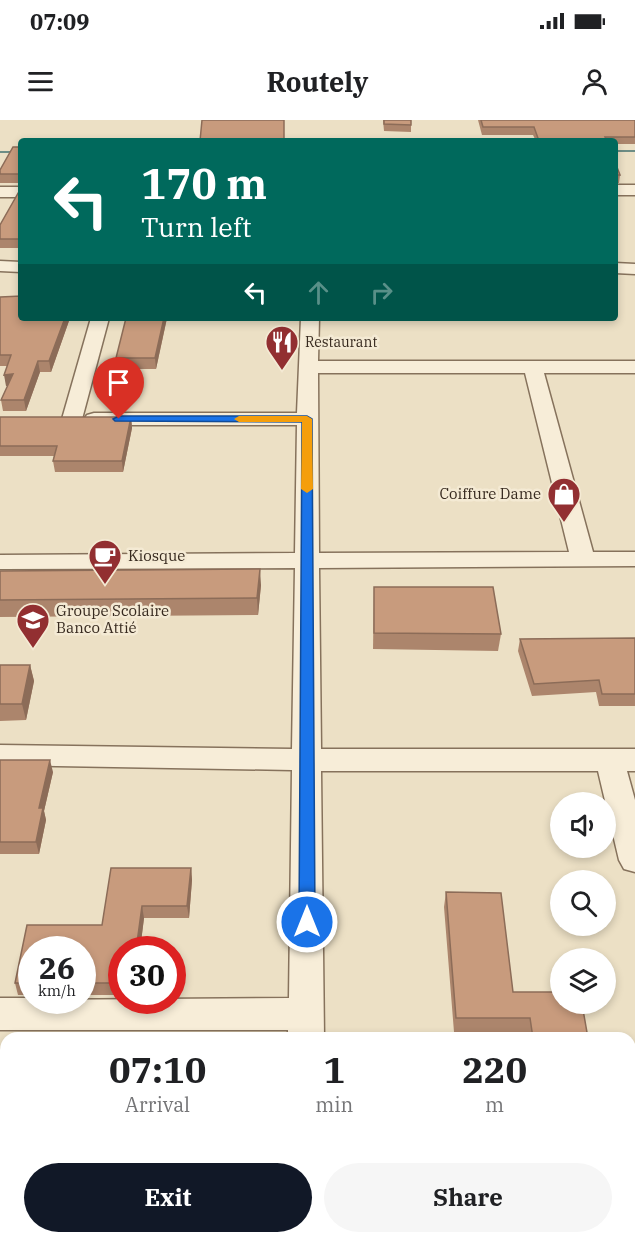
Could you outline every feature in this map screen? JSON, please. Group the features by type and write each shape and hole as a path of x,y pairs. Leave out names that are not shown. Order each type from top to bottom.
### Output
{"street":[{"path":"618,190 635,190"},
{"path":"0,192 18,192"},
{"path":"0,266 18,267"},
{"path":"618,268 635,268"},
{"path":"72,419 99,321"},
{"path":"0,1014 307,1026 307,419 310,321"},
{"path":"309,367 635,367"},
{"path":"533,367 583,560"},
{"path":"48,419 307,419"},
{"path":"0,562 635,559"},
{"path":"0,755 307,760 623,760 635,860"}],"building":[{"path":"202,120 284,120 284,138 200,138"},
{"path":"384,120 411,120 411,125 384,124"},
{"path":"481,120 635,120 635,137 538,138 534,127 483,127"},
{"path":"13,147 18,147 18,174 0,174"},
{"path":"18,193 18,239 0,239 0,225"},
{"path":"18,296 18,321 64,321 49,361 38,361 24,400 1,400 13,374 4,375 11,355 0,355 0,297"},
{"path":"125,321 163,321 155,358 116,358"},
{"path":"0,417 131,417 122,461 53,461 57,446 0,446"},
{"path":"260,569 257,598 0,600 0,571"},
{"path":"374,587 493,587 501,634 374,633"},
{"path":"635,638 635,694 602,694 599,680 534,684 520,639"},
{"path":"0,665 30,665 22,704 0,704"},
{"path":"0,760 50,760 39,808 43,808 36,842 0,842"},
{"path":"111,868 191,868 187,906 142,906 138,936 108,936 108,983 96,983 96,936 25,936 27,925 102,925"},
{"path":"446,892 501,893 513,992 550,992 550,1014 584,1014 587,1032 532,1032 530,1018 456,1018"}],"waterway":[{"path":"618,151 635,151"},
{"path":"0,152 18,152"}],"slow traffic":[{"path":"239,419 307,419 307,489"}],"place":[{"name":"Restaurant","path":"282,371"},
{"name":"Coiffure Dame","path":"564,523"},
{"name":"Kiosque","path":"105,585"},
{"name":"Groupe Scolaire Banco Attié","path":"33,649"}],"route":[{"path":"119,419 307,419 307,922"}]}
